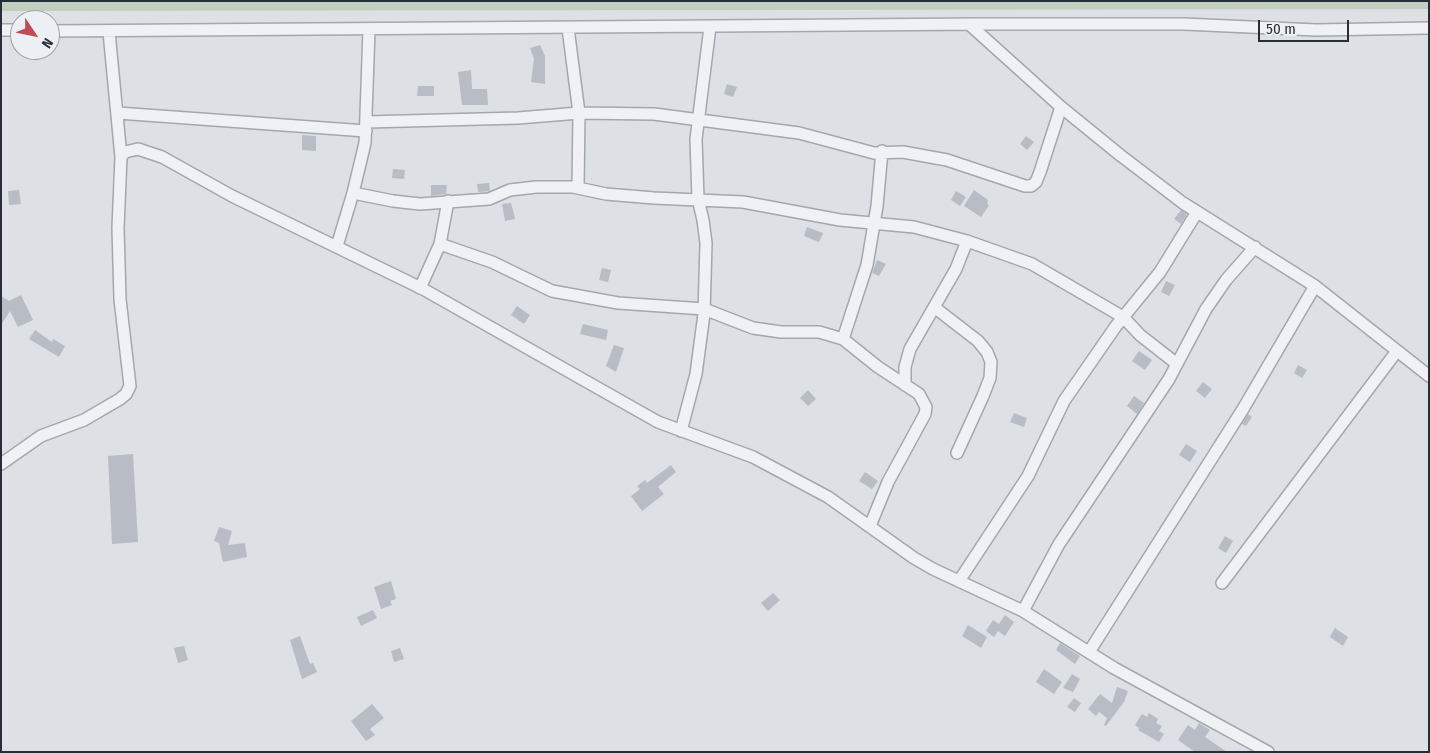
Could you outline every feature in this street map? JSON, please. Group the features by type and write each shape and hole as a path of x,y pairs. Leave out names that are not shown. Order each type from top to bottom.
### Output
{"street":[{"path":"970,24 1061,107 1128,161 1197,212 1255,246 1315,286 1429,376"},
{"path":"60,31 970,24 1184,24 1316,30 1429,28"},
{"path":"681,431 696,374 704,310 706,243 698,199 695,162 697,121 710,27"},
{"path":"568,28 579,113 578,188"},
{"path":"337,246 353,193 366,126 369,30"},
{"path":"1,464 41,436 84,420 120,399 129,388 120,299 118,228 121,157 109,32"},
{"path":"118,113 366,126 579,113 654,114 799,133 874,153 882,151 903,152 947,160 1025,186 1031,186 1036,182 1040,172 1061,107"},
{"path":"121,157 126,152 138,149 162,157 232,196 420,288 638,412 681,431 721,444 753,458 828,497 914,558 1023,611 1122,672 1268,752"},
{"path":"843,339 867,265 875,222 882,151"},
{"path":"353,193 420,204 490,199 510,190 536,187 578,188 644,197 743,202 840,220 914,227 968,241 1032,264 1123,317 1140,335 1177,364"},
{"path":"420,288 440,244 448,201"},
{"path":"959,580 1028,476 1064,401 1123,317 1160,272 1197,212"},
{"path":"905,385 905,368 910,349 956,269 968,241"},
{"path":"440,244 492,262 552,292 618,303 704,310 753,328 781,332 819,332 843,339 924,400 925,414 888,482 870,526"},
{"path":"1023,611 1058,544 1153,404 1206,309 1226,280 1255,246"},
{"path":"1089,652 1243,409 1315,286"},
{"path":"934,308 978,341 987,352 991,362 990,378 956,453"},
{"path":"1222,583 1397,351"}],"green space":[{"path":"1,1 1429,1 1429,9 1,11"}],"building":[{"path":"540,45 545,56 545,84 531,82 534,59 530,48"},
{"path":"471,70 472,89 487,89 488,105 462,105 458,72"},
{"path":"727,84 737,87 733,97 724,94"},
{"path":"418,86 434,86 434,96 417,96"},
{"path":"302,135 316,136 316,151 302,150"},
{"path":"1026,136 1034,142 1027,150 1020,144"},
{"path":"393,169 405,170 404,179 392,178"},
{"path":"489,183 490,191 478,192 477,184"},
{"path":"431,185 447,185 446,194 431,196"},
{"path":"19,190 21,204 9,205 8,191"},
{"path":"974,190 988,200 987,204 989,205 981,217 964,206"},
{"path":"956,191 966,197 960,206 951,200"},
{"path":"511,203 515,219 505,221 502,204"},
{"path":"1181,210 1187,214 1181,224 1174,219"},
{"path":"807,227 823,233 819,242 804,236"},
{"path":"877,260 886,264 879,276 872,273"},
{"path":"602,268 611,270 608,282 599,280"},
{"path":"1166,281 1175,285 1169,296 1161,292"},
{"path":"21,295 33,320 18,327 10,311 1,325 1,296 9,301"},
{"path":"517,306 530,315 524,324 511,315"},
{"path":"583,324 608,330 606,340 580,334"},
{"path":"35,330 52,342 53,339 65,346 59,357 29,339"},
{"path":"614,345 624,348 616,372 606,366"},
{"path":"1139,351 1152,360 1145,370 1132,361"},
{"path":"1298,365 1307,370 1302,378 1294,373"},
{"path":"1203,382 1212,389 1205,398 1196,391"},
{"path":"808,390 816,399 808,406 800,398"},
{"path":"1134,396 1144,403 1137,414 1127,406"},
{"path":"1014,413 1027,418 1024,427 1010,422"},
{"path":"1248,414 1252,417 1246,426 1242,424"},
{"path":"1186,444 1197,451 1190,462 1179,455"},
{"path":"133,454 138,542 112,544 108,456"},
{"path":"671,465 676,472 658,487 664,494 642,511 631,496 640,489 637,486 645,480 647,483"},
{"path":"865,472 878,481 872,489 859,481"},
{"path":"219,527 232,531 228,545 245,543 247,557 223,562 219,543 214,541"},
{"path":"1225,536 1233,541 1226,553 1218,548"},
{"path":"391,581 396,599 390,601 392,605 381,609 374,587"},
{"path":"773,593 780,600 768,611 761,603"},
{"path":"373,610 377,618 361,626 357,617"},
{"path":"1005,615 1014,622 1005,636 998,631 994,637 986,631 993,620 999,624"},
{"path":"968,625 987,637 981,648 962,636"},
{"path":"1335,628 1348,637 1343,646 1330,637"},
{"path":"300,636 310,664 313,663 317,672 302,679 290,640"},
{"path":"1060,643 1080,656 1075,664 1056,650"},
{"path":"184,646 188,660 178,663 174,648"},
{"path":"400,648 404,659 394,662 391,651"},
{"path":"1044,669 1062,682 1054,694 1036,682"},
{"path":"1072,674 1080,679 1073,692 1063,688"},
{"path":"1117,687 1128,691 1124,702 1106,726 1104,725 1107,718 1099,712 1096,716 1088,709 1100,694 1112,703"},
{"path":"1074,698 1081,703 1075,712 1067,707"},
{"path":"372,704 384,718 370,729 375,735 366,741 351,721"},
{"path":"1149,713 1158,719 1156,723 1162,726 1159,731 1164,734 1159,742 1138,730 1139,728 1135,725 1142,714 1147,717"},
{"path":"1199,723 1210,730 1205,737 1227,752 1195,752 1178,740 1188,725 1195,730"}]}
